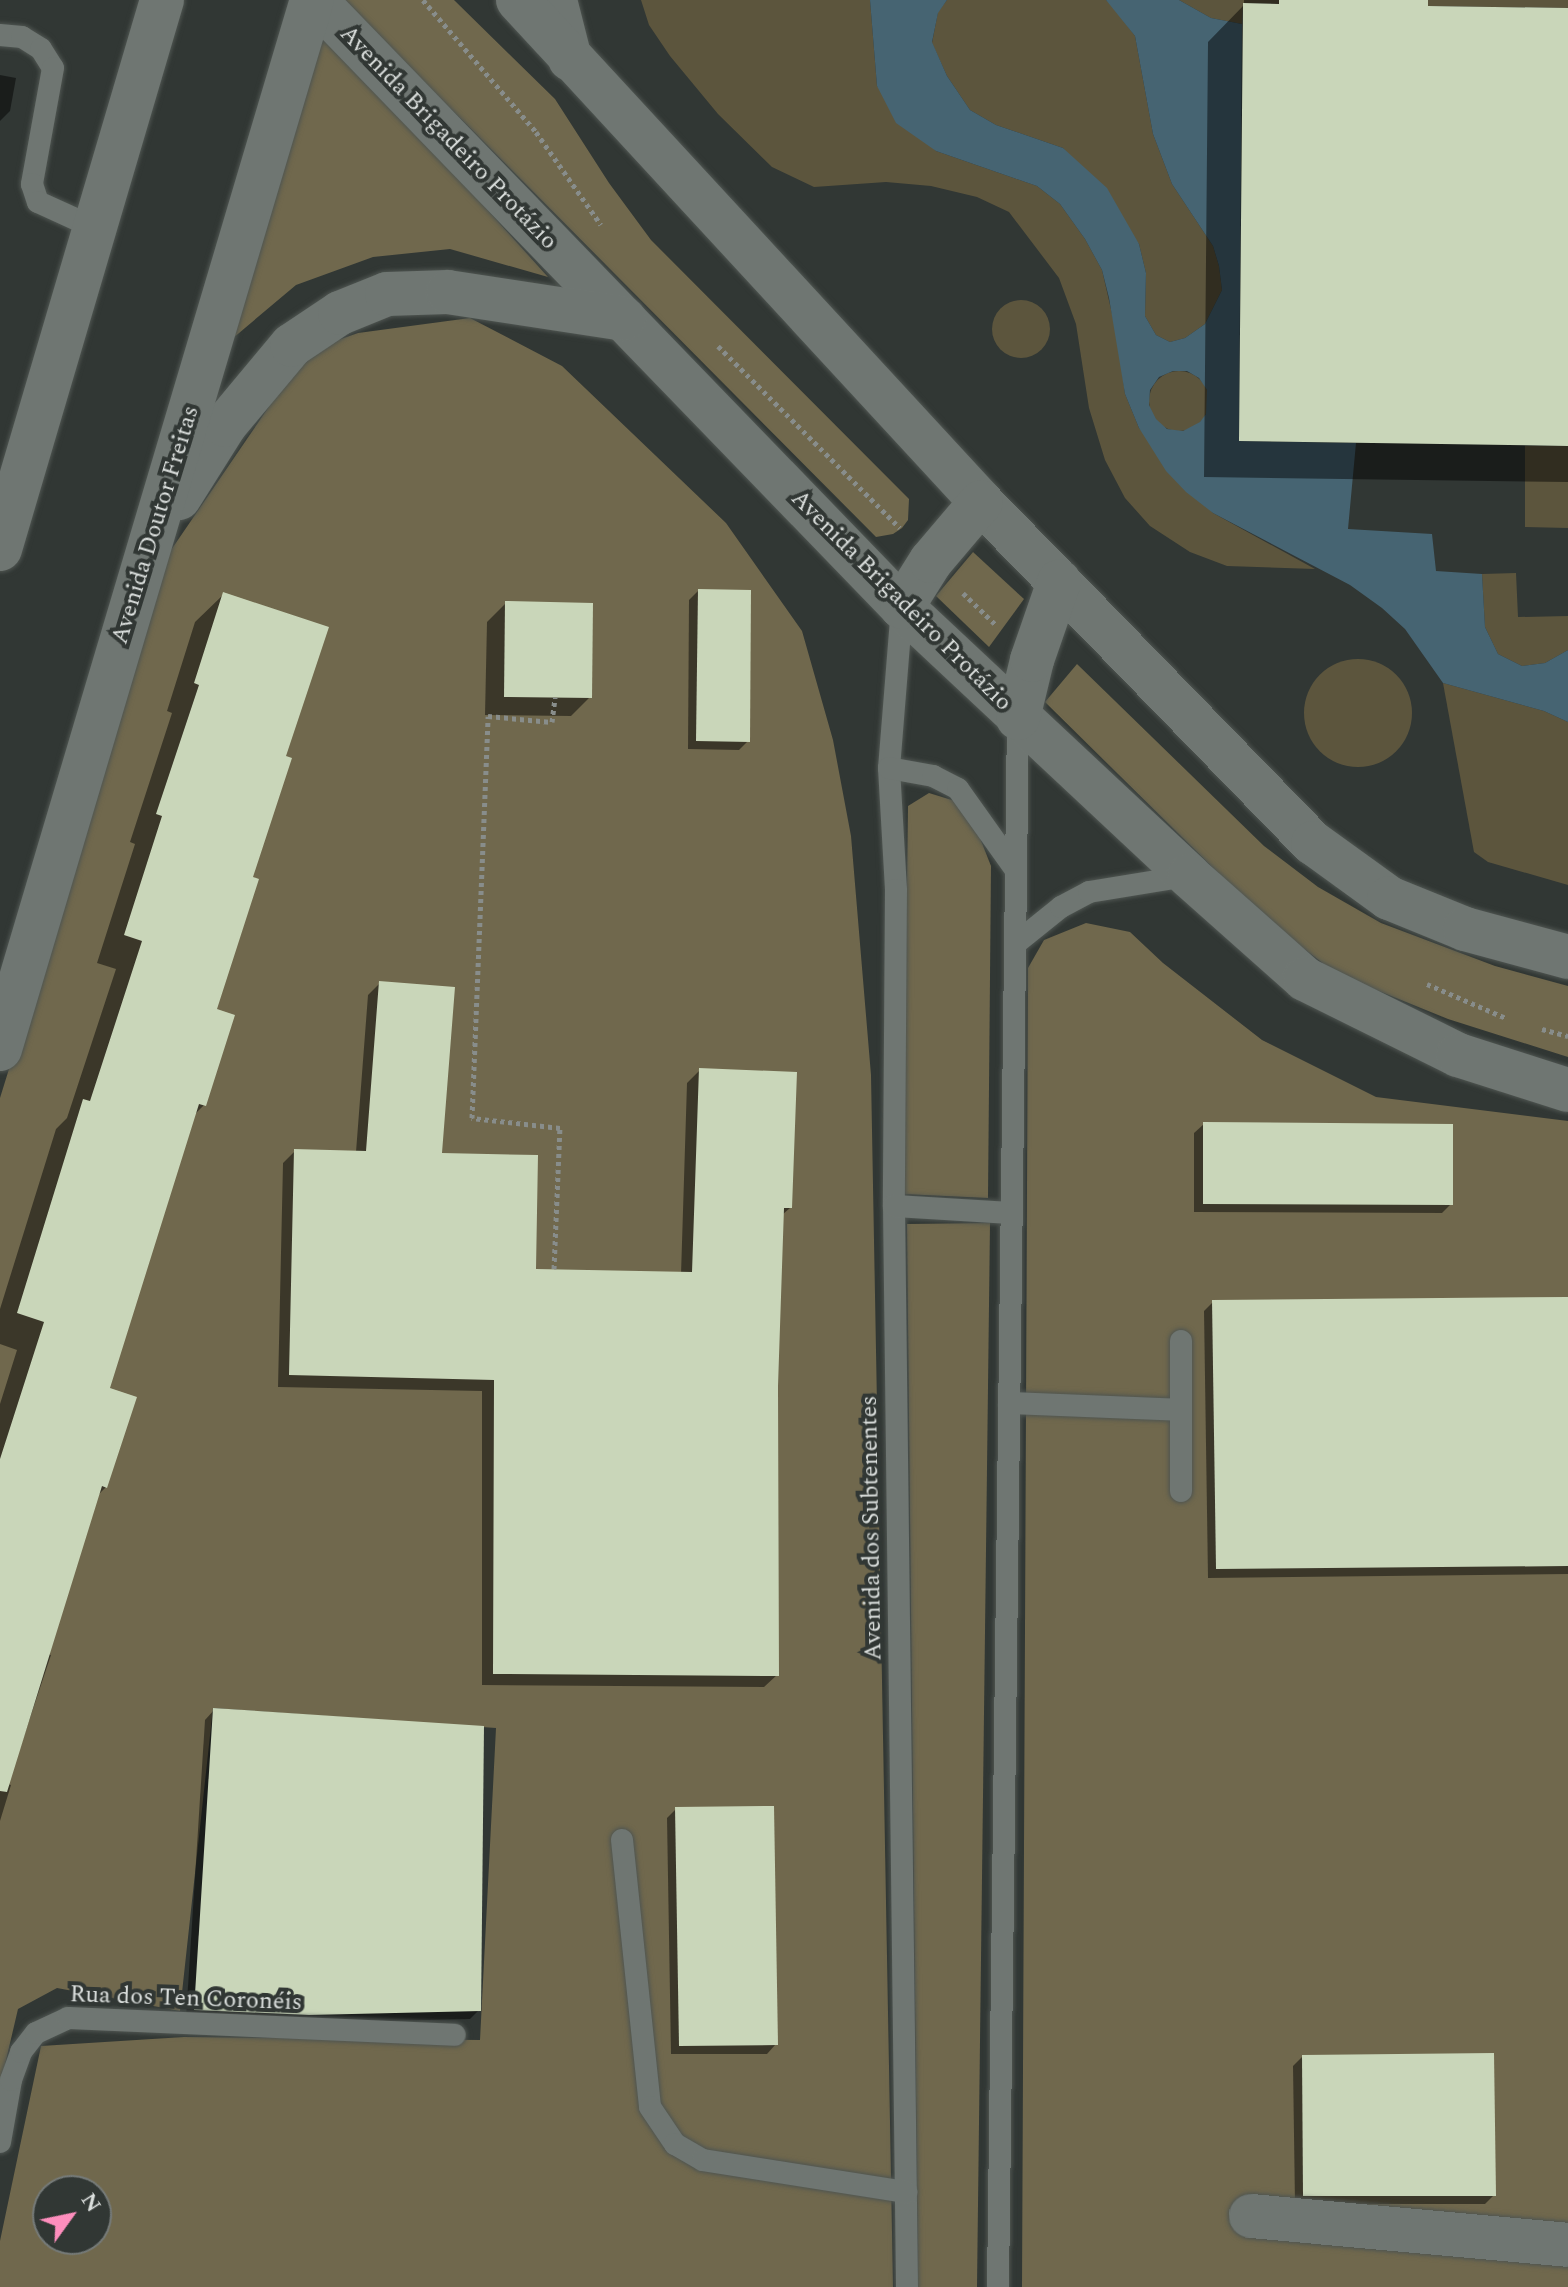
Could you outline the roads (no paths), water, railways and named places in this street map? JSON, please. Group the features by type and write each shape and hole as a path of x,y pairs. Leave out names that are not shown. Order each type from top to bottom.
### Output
{"main road":[{"path":"0,549 162,0"},
{"name":"Avenida Brigadeiro Protázio","path":"314,0 902,607 1189,876 1305,979 1458,1055 1568,1090"},
{"name":"Avenida Doutor Freitas","path":"0,1049 314,0"},
{"path":"518,0 981,502 1313,843 1389,898 1465,929 1568,957"},
{"path":"555,0 570,59"},
{"path":"151,540 225,425 292,345 340,313 387,294 448,292 624,319"},
{"path":"902,607 931,561 981,502"},
{"path":"1018,718 1032,660 1059,582"},
{"path":"1251,2216 1568,2245"}],"lane":[{"path":"0,35 22,37 41,49 53,68 32,184 38,202 95,228"},
{"name":"Avenida dos Subtenentes","path":"902,607 889,768 896,890 894,1206 907,2287"},
{"path":"998,2287 1018,718"},
{"path":"889,768 933,776 958,789 1015,869"},
{"path":"1015,944 1061,907 1089,892 1189,876"},
{"path":"894,1206 1012,1213"},
{"path":"1181,1341 1181,1491"},
{"path":"1009,1403 1180,1410"},
{"path":"622,1840 650,2107 675,2144 703,2160 906,2192"},
{"name":"Rua dos Ten Coronéis","path":"0,2142 11,2080 21,2052 36,2033 68,2018 455,2035"}],"water":[{"path":"870,0 947,0 938,13 932,42 947,76 970,110 996,125 1063,148 1107,188 1139,244 1146,273 1145,316 1156,335 1170,342 1185,338 1205,324 1222,290 1219,266 1213,246 1172,184 1153,134 1135,36 1106,0 1179,0 1211,18 1242,24 1239,441 1356,443 1348,529 1432,534 1436,571 1482,574 1485,627 1498,654 1522,666 1545,663 1568,650 1568,722 1544,711 1443,683 1405,629 1382,608 1350,585 1213,513 1186,492 1166,471 1139,428 1125,394 1102,270 1060,204 1037,186 936,151 896,123 877,86","holes":["1173,371 1187,371 1199,378 1207,390 1206,414 1200,422 1183,431 1167,429 1156,419 1149,405 1150,390 1159,377"]}]}
